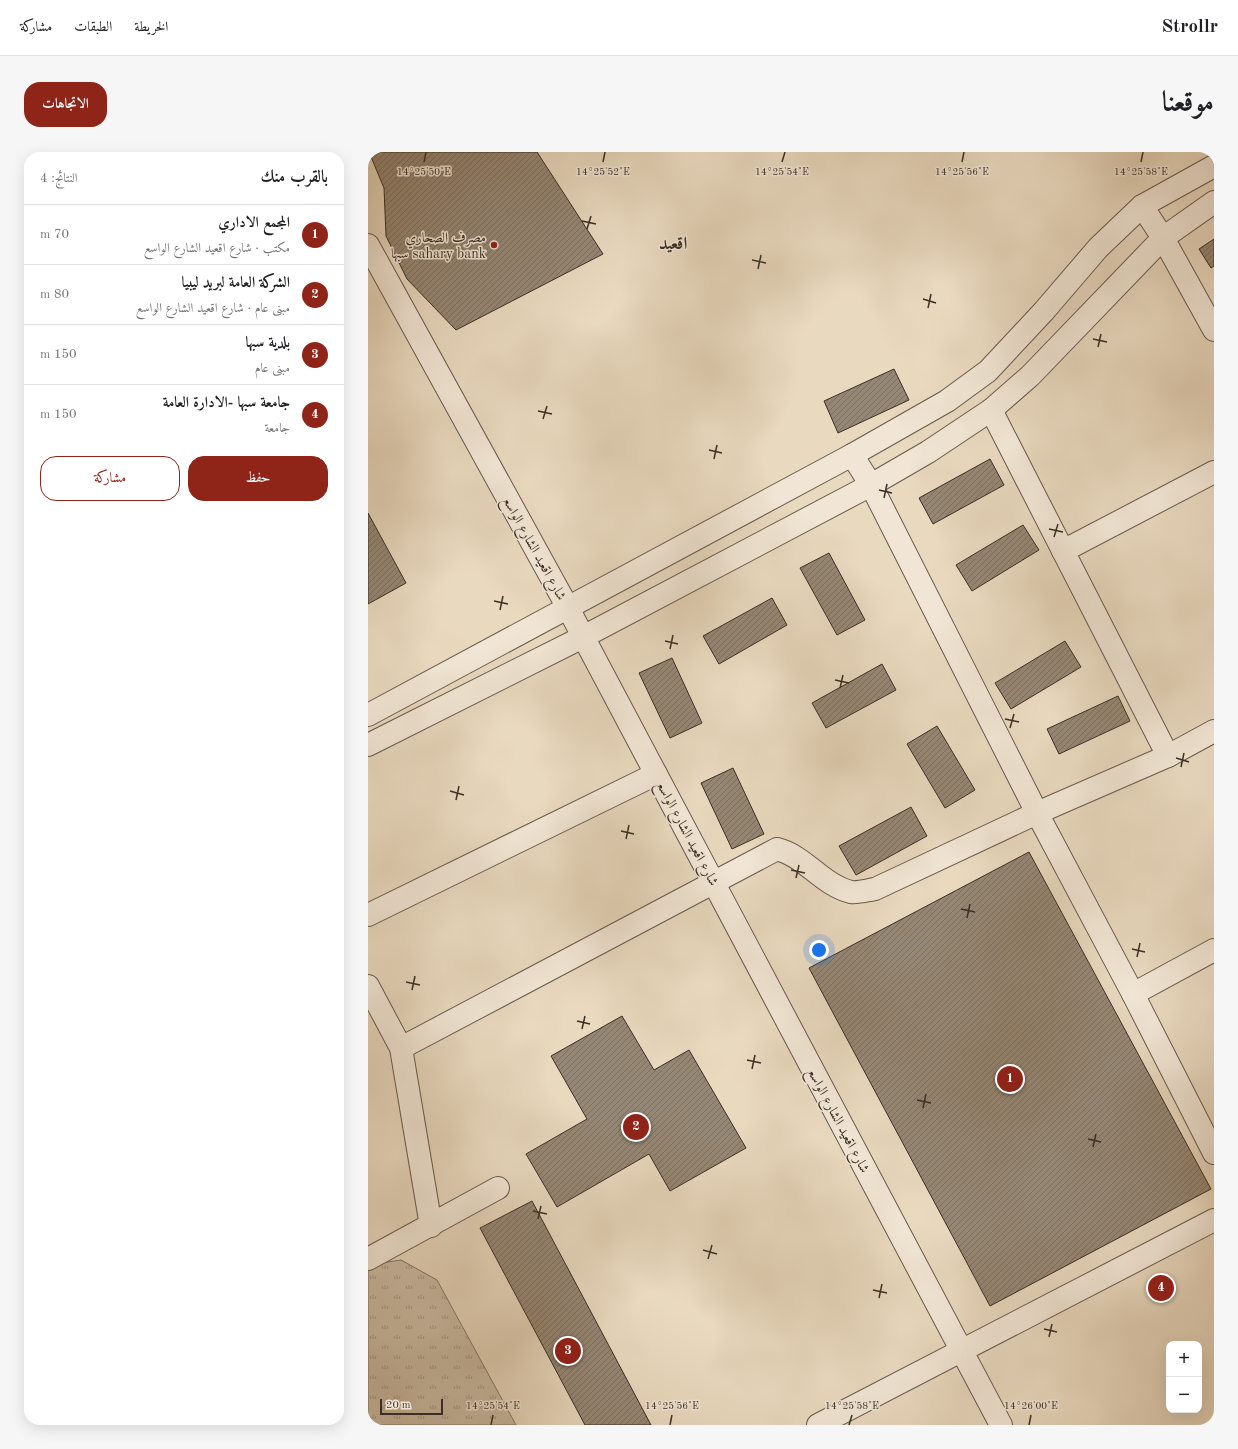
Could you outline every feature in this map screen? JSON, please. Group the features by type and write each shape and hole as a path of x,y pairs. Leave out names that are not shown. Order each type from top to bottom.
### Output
{"street":[{"path":"368,715 852,455 947,401 988,371 1044,311 1098,248 1142,206 1214,166"},
{"path":"368,745 583,637 871,485 928,452 991,410 1030,376 1163,238 1214,202"},
{"path":"1142,206 1163,238 1214,330"},
{"name":"شارع اقعيد الشارع الواسع","path":"368,245 568,608 1001,1425"},
{"path":"991,410 1168,756"},
{"path":"852,455 871,485 1037,813 1133,994 1214,1153"},
{"path":"1063,550 1214,472"},
{"path":"401,1048 777,849 790,852 828,882 852,892 876,889 1037,813 1168,756 1214,731"},
{"path":"368,915 656,774"},
{"path":"1133,994 1214,950"},
{"path":"368,986 401,1048 431,1226"},
{"path":"368,1259 431,1226 498,1188"},
{"path":"818,1425 1214,1220"}],"green space":[{"path":"401,1260 437,1280 516,1425 368,1425 368,1268 374,1264"}],"building":[{"name":"مصرف الصحاري سبها sahary bank","path":"369,152 537,152 603,254 456,330 407,279 386,236 384,188"},
{"path":"1214,239 1214,266 1211,268 1199,249"},
{"path":"894,369 909,400 838,433 824,401"},
{"path":"990,459 1004,485 933,524 919,498"},
{"path":"368,513 406,583 368,604"},
{"path":"1023,525 1039,550 972,591 956,565"},
{"path":"829,553 865,620 837,635 800,568"},
{"path":"772,598 787,625 719,664 703,636"},
{"path":"1065,641 1081,667 1011,709 995,683"},
{"path":"672,658 702,723 670,738 639,673"},
{"path":"882,664 896,690 826,728 812,703"},
{"path":"1118,696 1130,721 1059,754 1047,729"},
{"path":"937,726 975,790 945,808 907,744"},
{"path":"733,768 764,834 732,849 701,783"},
{"path":"911,807 927,836 856,875 839,846"},
{"path":"1029,852 1211,1189 990,1306 809,968"},
{"path":"622,1016 654,1070 689,1050 746,1148 670,1191 649,1154 557,1207 526,1154 587,1119 551,1056"},
{"path":"532,1201 651,1425 585,1425 480,1228"}],"place":[{"name":"مصرف الصحاري سبها sahary bank","path":"494,245"},
{"name":"المجمع الاداري","path":"1010,1079"},
{"name":"الشركة العامة لبريد ليبيا","path":"636,1127"},
{"name":"جامعة سبها -الادارة العامة","path":"1161,1288"},
{"name":"بلدية سبها","path":"568,1351"}],"district":[{"name":"اقعيد","path":"673,243"}]}
